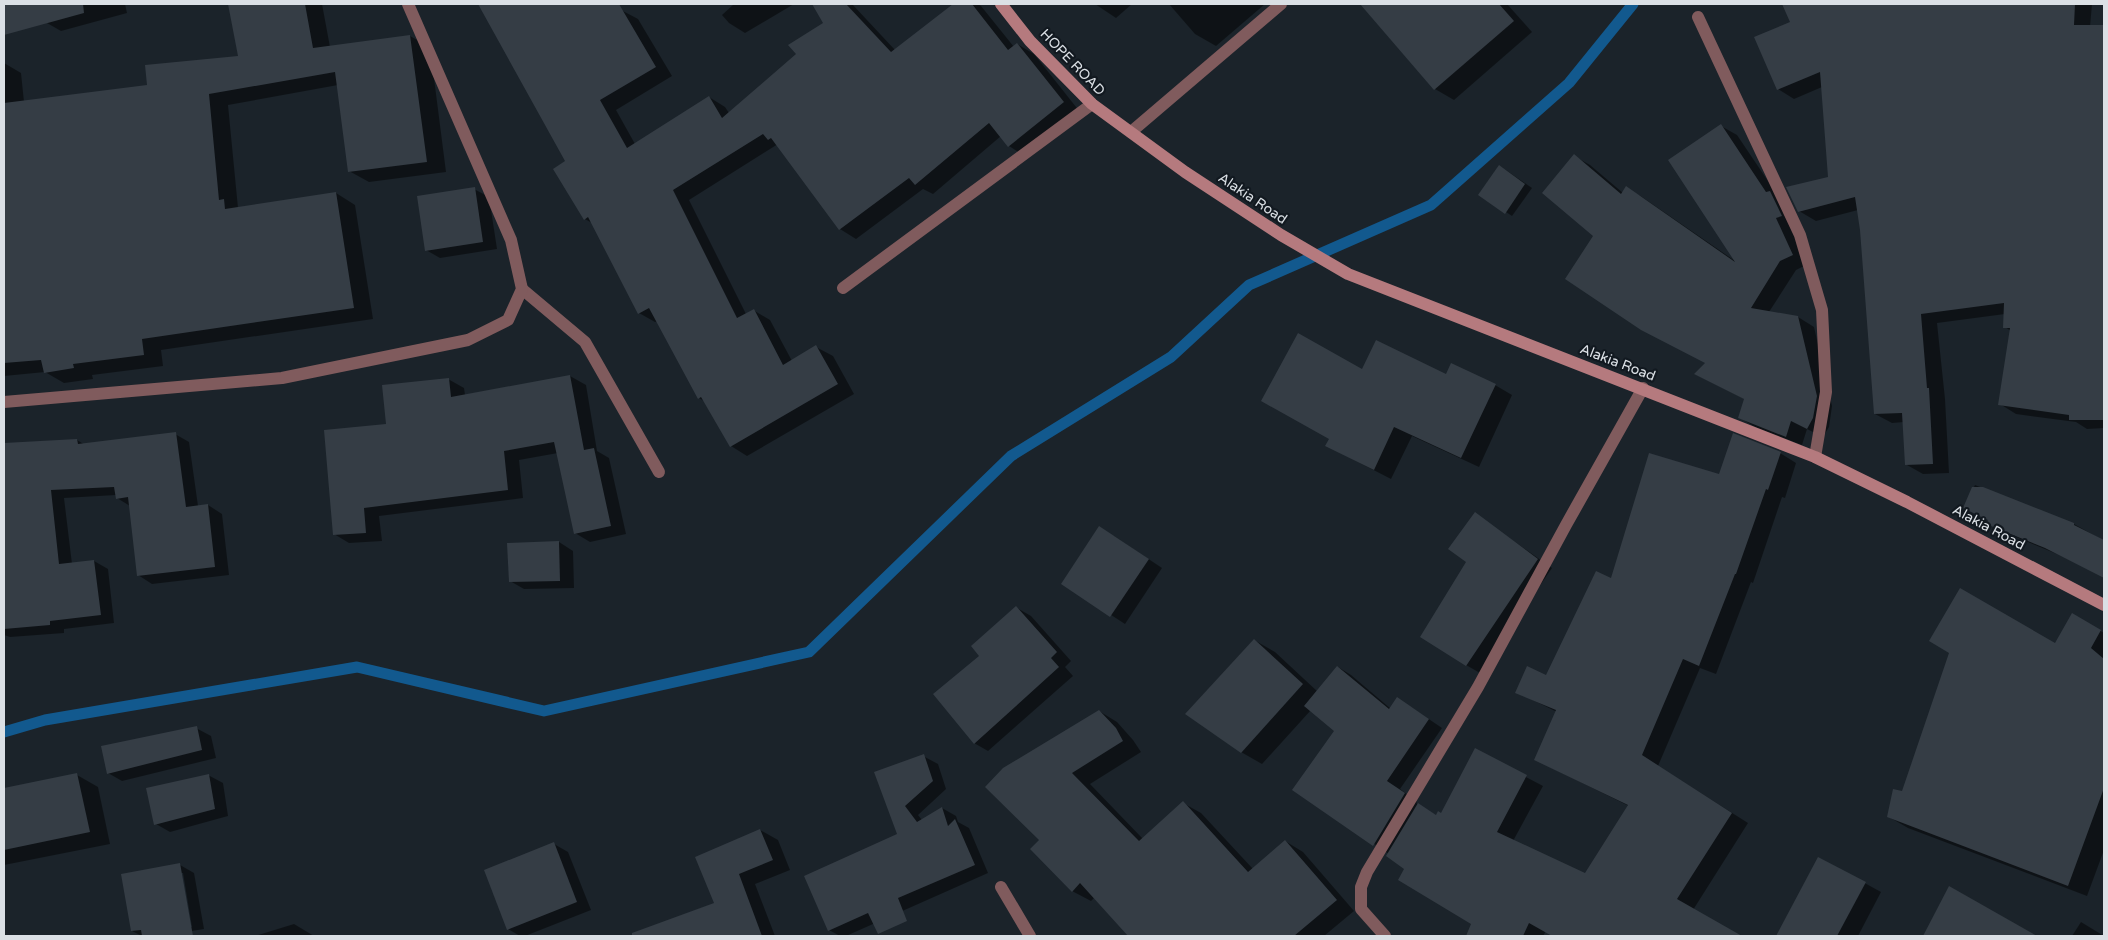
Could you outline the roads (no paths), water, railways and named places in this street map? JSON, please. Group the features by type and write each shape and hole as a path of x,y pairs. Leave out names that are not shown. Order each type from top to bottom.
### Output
{"street":[{"path":"4,402 282,378 468,340 508,320 522,289 511,240 408,4"},
{"name":"HOPE ROAD","path":"1001,4 1030,41 1092,104 1131,132"},
{"path":"1131,132 1281,4"},
{"path":"1698,17 1800,235 1822,310 1826,392 1815,457"},
{"path":"842,288 1092,104"},
{"name":"Alakia Road","path":"1131,132 1185,172 1281,235 1348,274 1815,457 1907,502 2104,604"},
{"path":"522,289 585,342 659,472"},
{"path":"1385,936 1361,909 1361,887 1367,872 1478,687 1643,388"},
{"path":"1001,887 1030,936"}],"waterway":[{"path":"4,732 45,720 357,667 544,711 809,652 1011,456 1171,357 1249,285 1431,205 1569,83 1633,4"}]}
